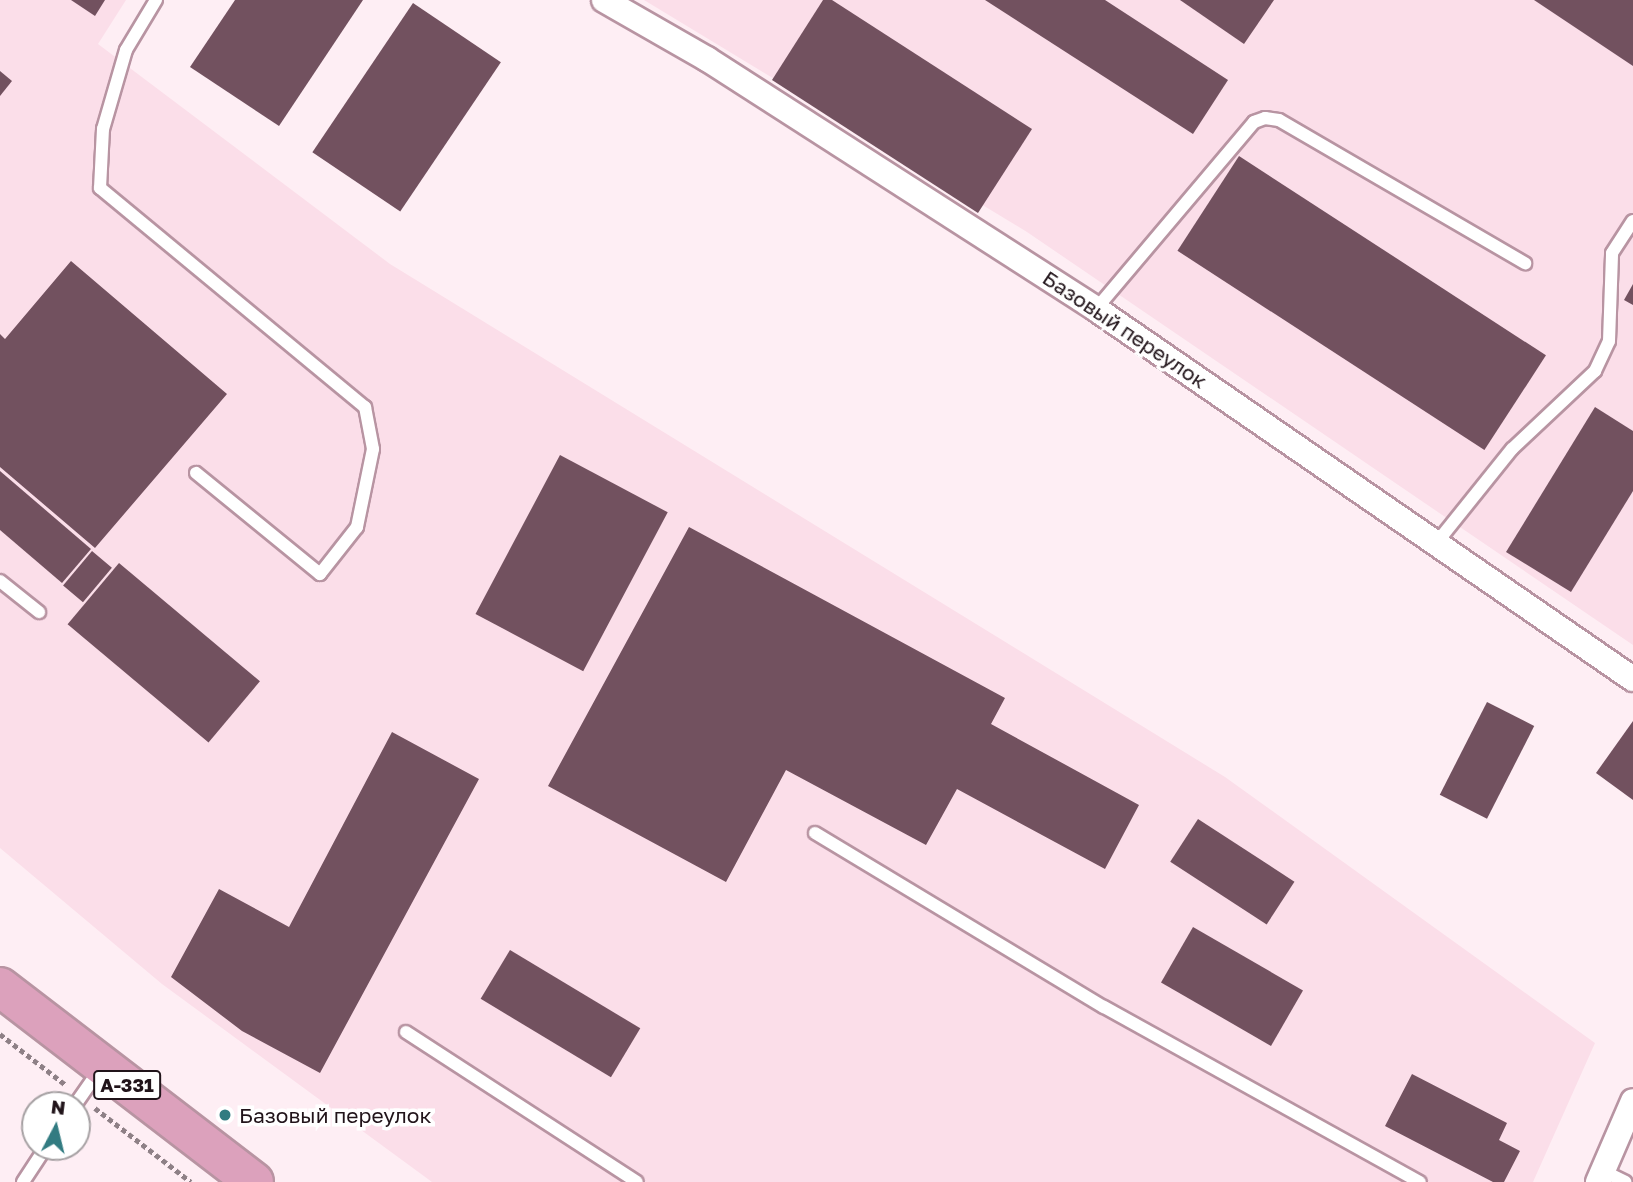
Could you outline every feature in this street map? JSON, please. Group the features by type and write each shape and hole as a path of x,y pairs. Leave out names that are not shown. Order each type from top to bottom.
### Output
{"main road":[{"name":"А-331","path":"0,987 254,1182"}],"street":[{"name":"Базовый переулок","path":"604,0 707,59 1096,309 1438,541 1633,679"},
{"path":"1601,1177 1633,1101"}],"lane":[{"path":"156,0 126,50 103,129 100,188 365,407 373,449 357,527 320,574 195,473"},
{"path":"1096,309 1254,122 1265,118 1279,120 1525,262"},
{"path":"1438,541 1512,449 1595,371 1609,341 1612,253 1633,221"},
{"path":"0,581 39,612"},
{"path":"815,833 1104,1007 1420,1182"},
{"path":"406,1032 636,1182"},
{"path":"85,1091 102,1066"},
{"path":"23,1182 37,1161"},
{"path":"1601,1177 1626,1182"}],"shaded area":[{"path":"0,0 126,0 98,44 390,264 1225,777 1595,1043 1533,1182 432,1182 162,984 0,848"},
{"path":"644,0 1633,0 1633,645 1027,232"}],"building":[{"path":"71,0 105,0 95,16"},
{"path":"235,0 363,0 279,126 190,67"},
{"path":"823,0 832,0 1032,129 978,213 772,80"},
{"path":"985,0 1105,0 1228,80 1193,134"},
{"path":"1180,0 1274,0 1244,44"},
{"path":"1534,0 1633,0 1633,66"},
{"path":"413,3 501,62 400,212 312,152"},
{"path":"0,71 12,81 0,96"},
{"path":"1239,156 1546,355 1484,450 1177,251"},
{"path":"71,261 227,394 95,548 0,467 0,334 5,339"},
{"path":"1633,284 1633,305 1624,300"},
{"path":"1595,407 1633,431 1633,491 1571,592 1506,552"},
{"path":"560,455 668,512 583,671 475,614"},
{"path":"0,471 91,549 62,583 0,530"},
{"path":"689,527 1005,698 991,724 1139,805 1105,869 957,789 926,845 786,770 726,882 548,786"},
{"path":"92,551 112,568 83,602 63,585"},
{"path":"119,563 260,681 209,743 68,624"},
{"path":"1487,702 1534,726 1487,819 1440,795"},
{"path":"1633,721 1633,800 1596,773"},
{"path":"392,732 479,779 320,1073 242,1031 171,977 219,889 289,927"},
{"path":"1198,819 1294,882 1267,924 1170,862"},
{"path":"1193,927 1303,991 1271,1046 1161,982"},
{"path":"510,950 640,1028 611,1077 481,999"},
{"path":"1412,1074 1507,1123 1499,1140 1520,1151 1504,1182 1493,1182 1385,1126"}],"place":[{"name":"Базовый переулок","path":"225,1115"}]}
